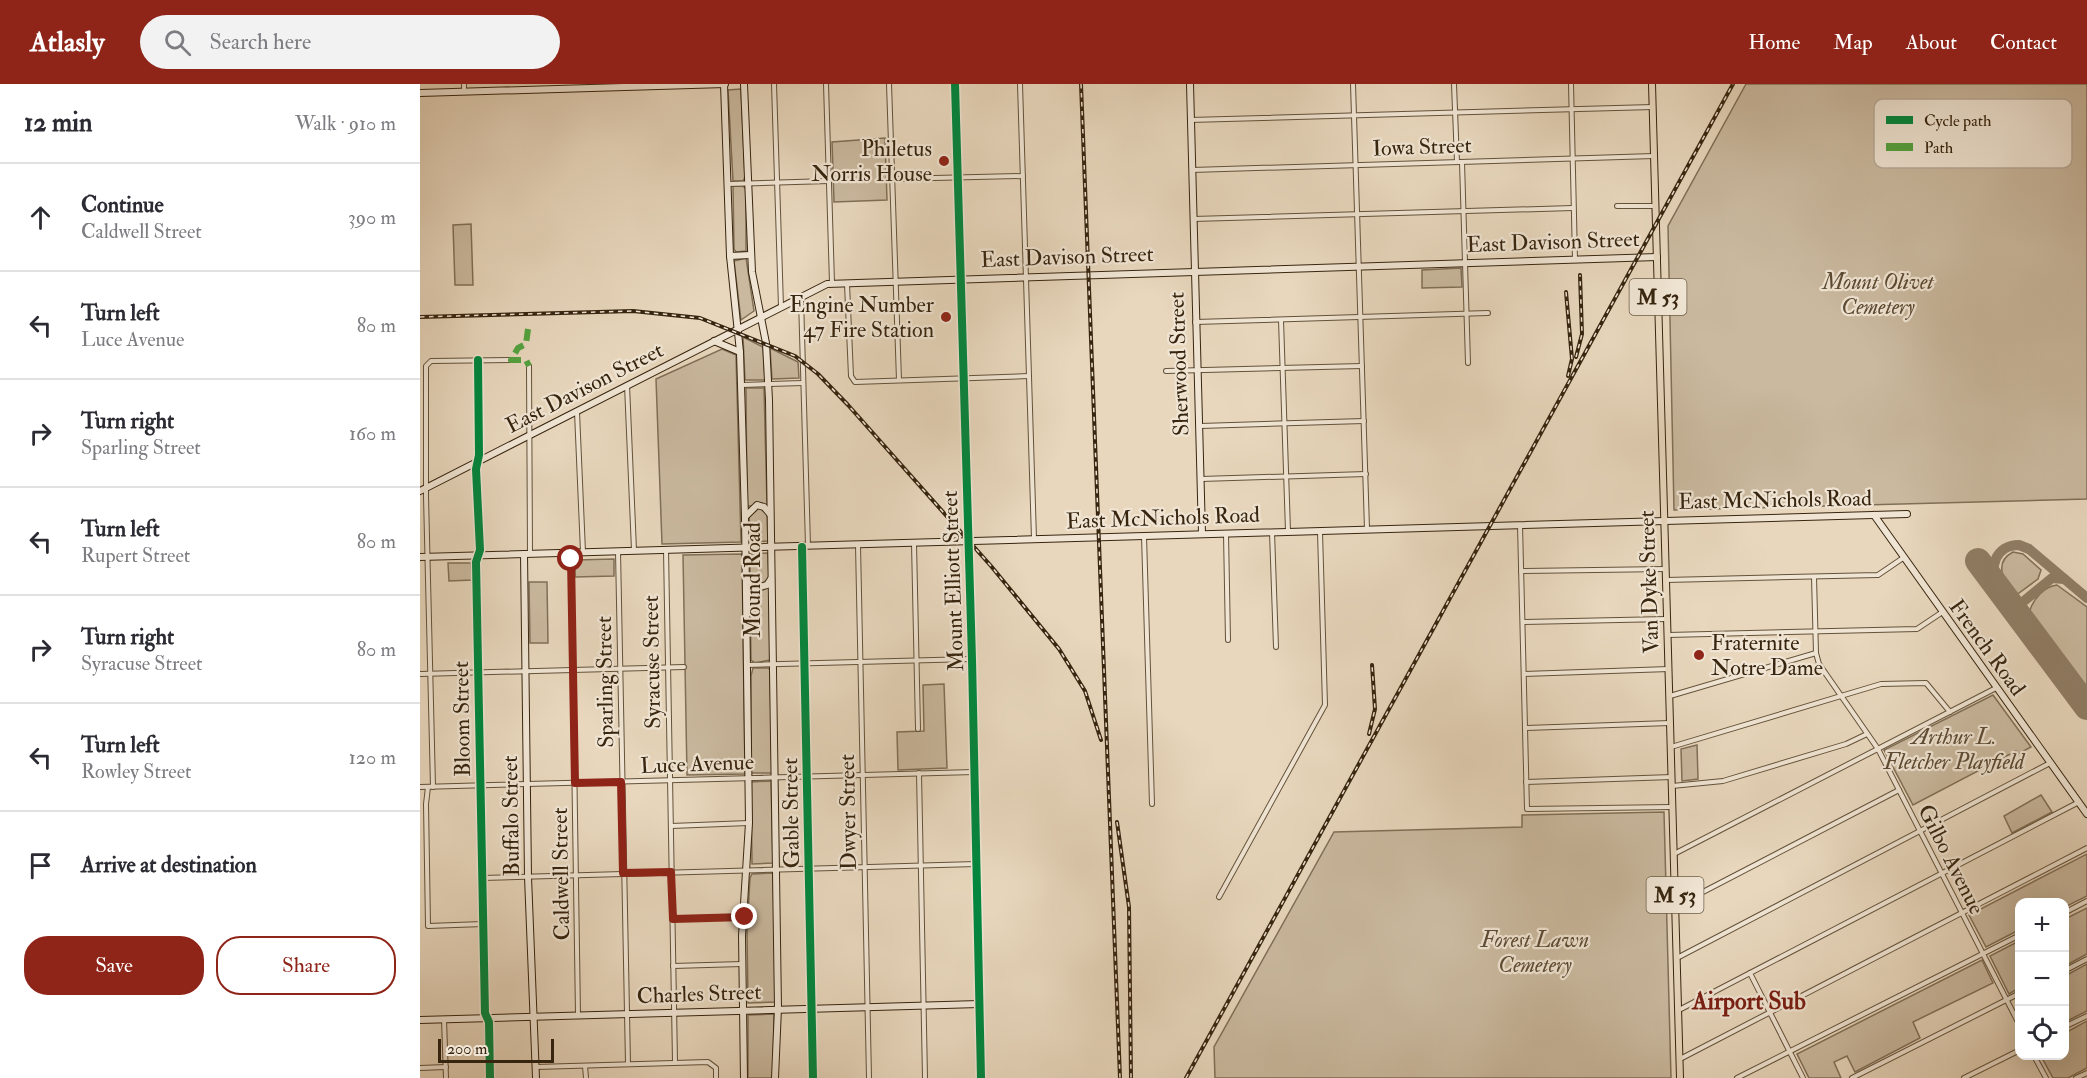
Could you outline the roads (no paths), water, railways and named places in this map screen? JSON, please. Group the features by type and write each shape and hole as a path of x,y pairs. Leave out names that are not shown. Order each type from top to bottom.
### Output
{"main road":[{"name":"Mound Road","path":"725,84 730,256 742,385 746,548 749,823 742,964 744,1078"},
{"path":"420,93 464,88 725,84"},
{"name":"Mound Road","path":"744,84 750,255 766,343 768,384 778,1008 775,1078"},
{"name":"Mount Elliott Street","path":"954,84 969,541 981,1078"},
{"name":"Sherwood Street","path":"1190,84 1189,120 1202,534"},
{"name":"Van Dyke Street","path":"1652,84 1680,1078"},
{"path":"730,256 750,255"},
{"name":"East Davison Street","path":"423,489 738,328 832,284 1193,270 1657,257"},
{"path":"714,341 740,352"},
{"path":"745,517 757,506 764,507 770,515"},
{"name":"East McNichols Road","path":"420,557 1907,514"},
{"name":"French Road","path":"1877,516 1941,613 2087,814"},
{"name":"Buffalo Street","path":"527,554 528,877 536,1078"},
{"path":"746,575 756,588 767,585 771,578"},
{"name":"Charles Street","path":"420,1020 979,1004"}],"street":[{"path":"774,84 781,307"},
{"path":"826,84 832,284"},
{"path":"889,84 899,380"},
{"path":"1020,84 1034,539"},
{"path":"1353,84 1367,529"},
{"path":"1454,84 1456,162"},
{"path":"1571,84 1575,259"},
{"path":"1189,120 1653,107"},
{"name":"Iowa Street","path":"1191,170 1654,156"},
{"path":"1462,162 1468,363"},
{"path":"892,179 1023,176"},
{"path":"728,184 829,181"},
{"path":"1617,206 1656,206"},
{"path":"1192,219 1574,208"},
{"path":"847,283 851,378 855,382 1029,376"},
{"name":"Gable Street","path":"801,297 813,1078"},
{"path":"1195,322 1488,313"},
{"path":"1281,320 1288,531"},
{"name":"Bloom Street","path":"478,360 477,486 482,878 490,1078"},
{"path":"483,924 428,926 426,804 430,787 431,674 428,557 423,489 428,363 511,360"},
{"name":"Buffalo Street","path":"527,554 530,366"},
{"path":"1166,371 1362,366"},
{"path":"742,385 803,383"},
{"path":"627,385 634,551"},
{"path":"577,411 583,552"},
{"path":"1198,426 1364,421"},
{"path":"1200,479 1366,474"},
{"path":"1520,524 1527,808 1530,810 1673,807"},
{"path":"1219,897 1324,705 1320,531"},
{"path":"1272,532 1276,647"},
{"path":"1226,533 1228,640"},
{"path":"1144,536 1152,804"},
{"path":"914,543 918,729"},
{"name":"Dwyer Street","path":"858,545 869,1078"},
{"name":"Syracuse Street","path":"666,550 675,1062"},
{"name":"Sparling Street","path":"618,551 628,1064"},
{"name":"Caldwell Street","path":"571,552 578,1015"},
{"path":"1666,580 1878,575 1903,558"},
{"path":"1521,571 1666,569"},
{"name":"Gilbo Avenue","path":"1814,577 1816,653 1819,664 1878,749 2015,1018"},
{"path":"1668,635 1917,629 1941,613"},
{"path":"1522,622 1667,619"},
{"path":"1670,696 1816,653"},
{"path":"747,665 972,659"},
{"path":"420,674 684,667"},
{"path":"1524,674 1669,669"},
{"path":"1671,747 1884,683 1926,683 1950,712"},
{"path":"1674,854 1996,688"},
{"path":"1526,728 1670,723"},
{"path":"1672,786 1722,781 1846,744 1867,734"},
{"path":"1677,958 2050,763"},
{"name":"Luce Avenue","path":"420,787 974,772"},
{"path":"919,773 925,1078"},
{"path":"1526,782 1672,777"},
{"path":"1676,906 1899,790"},
{"path":"1678,1010 2079,802"},
{"path":"671,826 749,823"},
{"path":"1680,1059 2087,848"},
{"path":"482,878 976,864"},
{"path":"2069,911 2087,902"},
{"path":"673,919 745,917"},
{"path":"1737,1078 2015,937"},
{"path":"2069,968 2087,959"},
{"path":"673,966 742,964"},
{"path":"1750,973 1803,1078"},
{"path":"1852,1078 2015,995"},
{"path":"2069,1025 2087,1016"},
{"path":"444,1019 446,1078"},
{"path":"1964,1078 2015,1052"},
{"path":"2036,1060 2046,1078"},
{"path":"536,1067 708,1062 716,1068 716,1078"},
{"path":"585,1066 586,1078"},
{"path":"420,1068 446,1067"},
{"path":"2076,1078 2087,1072"}],"railway":[{"path":"1081,84 1120,1078"},
{"path":"1186,1078 1733,84"},
{"path":"1576,357 1582,334 1580,275"},
{"path":"1566,292 1572,359 1568,376"},
{"path":"420,317 633,311 700,318 795,356 818,374 848,405 991,566 1059,649 1085,691 1101,740"},
{"path":"1369,734 1375,709 1372,665"},
{"path":"1117,822 1129,907 1131,1078"}],"place":[{"name":"Philetus Norris House","path":"944,161"},
{"name":"Engine Number 47 Fire Station","path":"946,317"},
{"name":"Fraternite Notre Dame","path":"1699,655"}],"district":[{"name":"Airport Sub","path":"1749,1001"}],"park label":[{"name":"Mount Olivet Cemetery","path":"1878,294"},
{"name":"Arthur L. Fletcher Playfield","path":"1954,748"},
{"name":"Forest Lawn Cemetery","path":"1535,952"}]}
